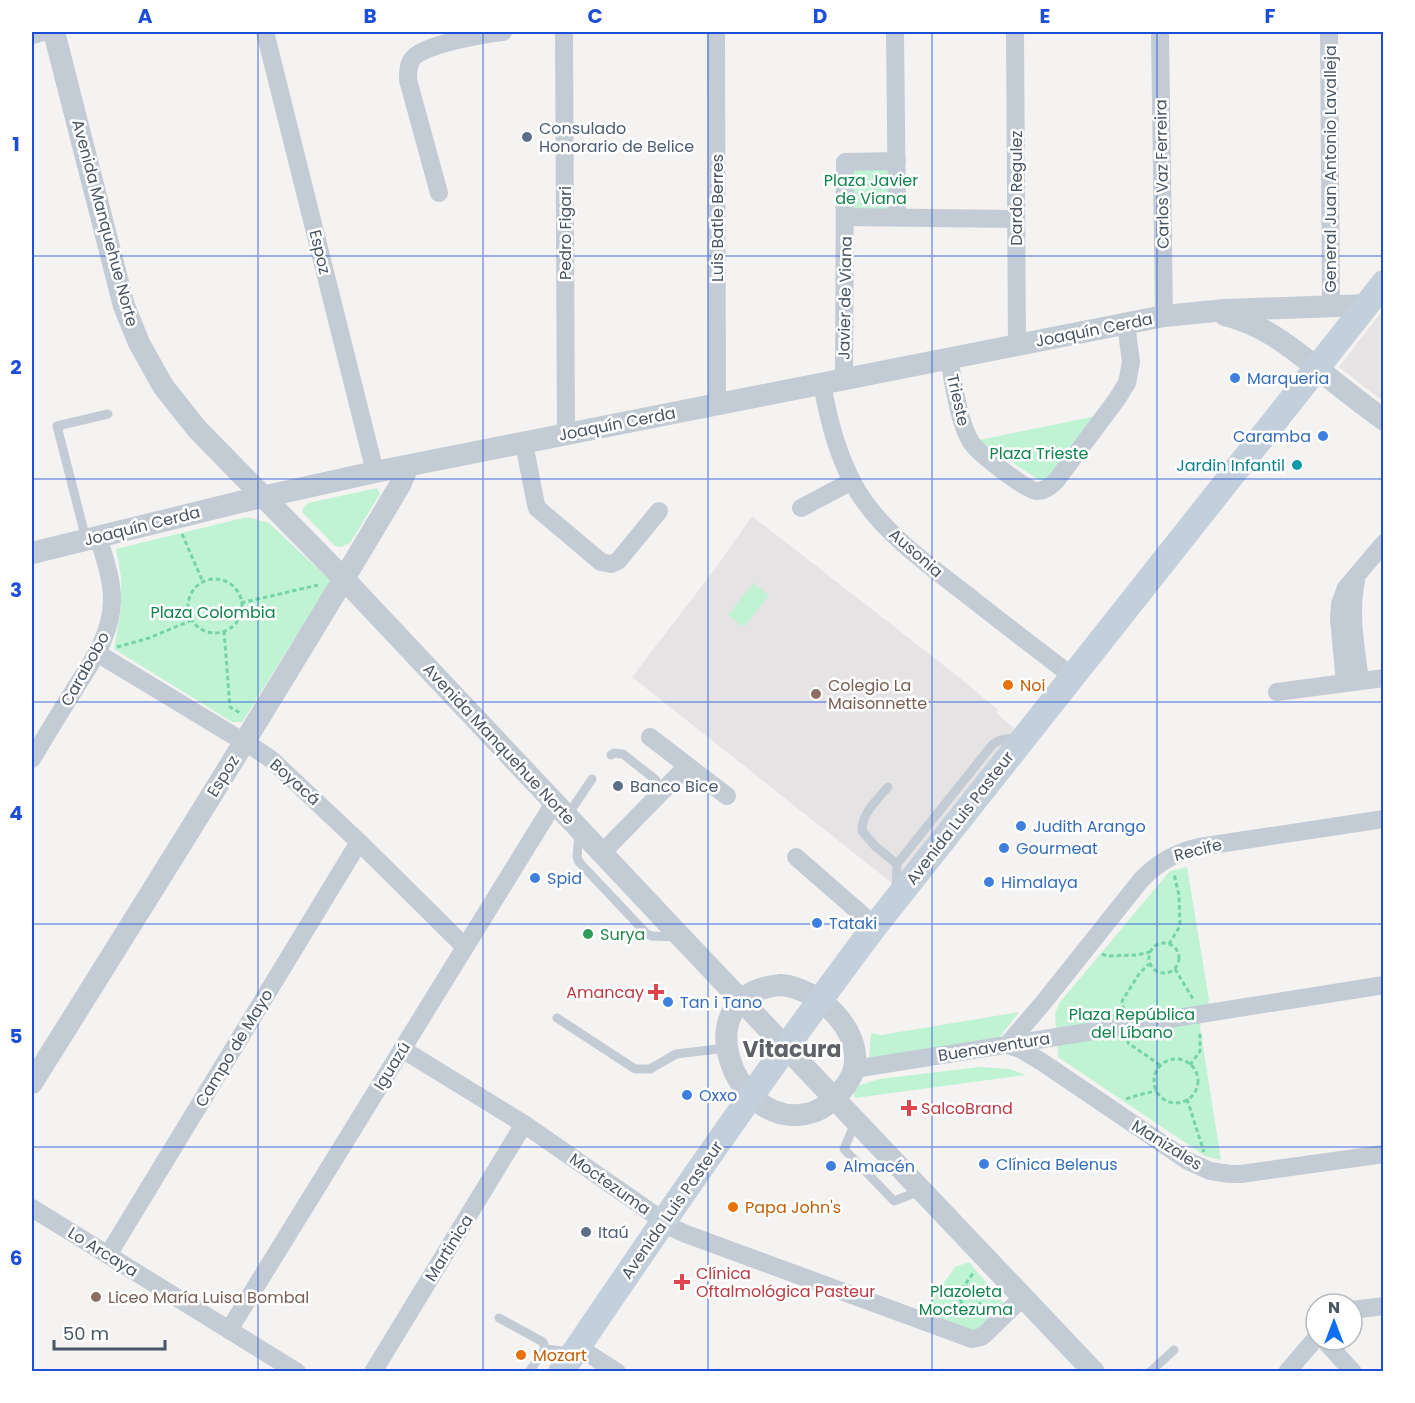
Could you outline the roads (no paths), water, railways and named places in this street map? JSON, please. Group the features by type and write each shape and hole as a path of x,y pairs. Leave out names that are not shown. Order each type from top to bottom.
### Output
{"main road":[{"name":"Avenida Luis Pasteur","path":"571,1357 819,1000 1383,283"}],"street":[{"path":"32,35 44,32"},
{"name":"Avenida Manquehue Norte","path":"54,32 124,306 139,343 163,386 197,429 263,497 339,588 602,853 1094,1371"},
{"name":"Espoz","path":"265,32 375,472"},
{"path":"439,193 408,80 408,69 413,58 422,52 478,35 502,32"},
{"name":"Pedro Figari","path":"564,32 566,434"},
{"name":"Luis Batle Berres","path":"716,32 717,405"},
{"path":"895,32 897,217"},
{"name":"Dardo Regulez","path":"1015,32 1017,345"},
{"name":"Carlos Vaz Ferreira","path":"1160,32 1164,316"},
{"name":"General Juan Antonio Lavalleja","path":"1329,32 1331,307"},
{"name":"Javier de Viana","path":"844,380 846,162 897,161"},
{"name":"Javier de Viana","path":"846,218 1016,219"},
{"name":"Joaquín Cerda","path":"32,553 375,472 1164,316 1225,310 1366,305"},
{"name":"Joaquín Cerda","path":"1205,312 1242,320 1266,331 1299,353 1383,420"},
{"name":"Trieste","path":"949,359 962,423 969,439 981,453 1028,488 1045,490 1056,481 1123,392 1130,374 1131,362 1126,324"},
{"name":"Ausonia","path":"822,384 834,440 842,460 852,481 875,515 899,539 950,581 1072,676"},
{"path":"524,443 537,508 606,564 618,561 659,511"},
{"name":"Espoz","path":"32,1083 339,588 400,485 408,466"},
{"path":"801,508 852,481"},
{"name":"Carabobo","path":"32,759 97,653 108,627 112,602 110,578 92,538"},
{"path":"1352,682 1353,596 1357,576 1383,543"},
{"name":"Boyacá","path":"97,653 250,733 272,760 465,947"},
{"path":"1277,692 1383,678"},
{"path":"650,737 727,796"},
{"path":"602,853 687,766"},
{"name":"Iguazú","path":"229,1330 465,947 566,816"},
{"name":"Recife","path":"1007,1045 1141,880 1156,865 1170,856 1199,847 1383,819"},
{"name":"Campo de Mayo","path":"108,1255 359,842"},
{"path":"796,858 875,926"},
{"name":"Buenaventura","path":"854,1069 1383,985"},
{"path":"789,986 805,990 819,1000 837,1016 847,1030 854,1049 854,1069 835,1098 816,1111 790,1115 772,1110 752,1095 731,1064 725,1039 731,1014 741,1000 763,987 789,986"},
{"path":"1043,1003 1039,1018 1048,1038"},
{"name":"Manizales","path":"1007,1045 1020,1049 1042,1062 1188,1161 1210,1172 1254,1173 1383,1154"},
{"name":"Moctezuma","path":"402,1049 524,1124 686,1234 968,1338 981,1337 1023,1297"},
{"name":"Martinica","path":"373,1371 524,1124"},
{"name":"Lo Arcaya","path":"32,1208 297,1371"},
{"path":"1364,1308 1383,1306"},
{"path":"1287,1371 1304,1352"},
{"path":"1335,1352 1353,1371"},
{"path":"571,1357 617,1371"}],"lane":[{"path":"92,538 57,426 108,414"},
{"path":"896,900 897,864 993,744 1004,738 1023,738"},
{"path":"611,754 623,754 656,780"},
{"path":"592,779 566,816 579,862 648,936 681,937"},
{"path":"888,787 866,814 862,823 862,831 875,846 897,864"},
{"path":"557,1018 635,1069 651,1069 676,1054 726,1048"},
{"path":"499,1317 543,1342 545,1348"},
{"path":"545,1348 571,1357"},
{"path":"529,1371 545,1348"},
{"path":"1150,1371 1174,1350"}],"place":[{"name":"Consulado Honorario de Belice","path":"527,137"},
{"name":"Marqueria","path":"1235,378"},
{"name":"Caramba","path":"1323,436"},
{"name":"Jardin Infantil","path":"1297,465"},
{"name":"Noi","path":"1008,685"},
{"name":"Colegio La Maisonnette","path":"816,694"},
{"name":"Banco Bice","path":"618,786"},
{"name":"Judith Arango","path":"1021,826"},
{"name":"Gourmeat","path":"1004,848"},
{"name":"Spid","path":"535,878"},
{"name":"Himalaya","path":"989,882"},
{"name":"Tataki","path":"817,923"},
{"name":"Surya","path":"588,934"},
{"name":"Amancay","path":"656,992"},
{"name":"Tan i Tano","path":"668,1002"},
{"name":"Oxxo","path":"687,1095"},
{"name":"SalcoBrand","path":"909,1108"},
{"name":"Clínica Belenus","path":"984,1164"},
{"name":"Almacén","path":"831,1166"},
{"name":"Papa John's","path":"733,1207"},
{"name":"Itaú","path":"586,1232"},
{"name":"Clínica Oftalmológica Pasteur","path":"682,1282"},
{"name":"Liceo María Luisa Bombal","path":"96,1297"},
{"name":"Mozart","path":"521,1355"}],"district":[{"name":"Vitacura","path":"792,1049"}],"park label":[{"name":"Plaza Javier de Viana","path":"871,189"},
{"name":"Plaza Trieste","path":"1039,453"},
{"name":"Plaza Colombia","path":"213,612"},
{"name":"Plaza República del Líbano","path":"1132,1023"},
{"name":"Plazoleta Moctezuma","path":"966,1300"}]}
